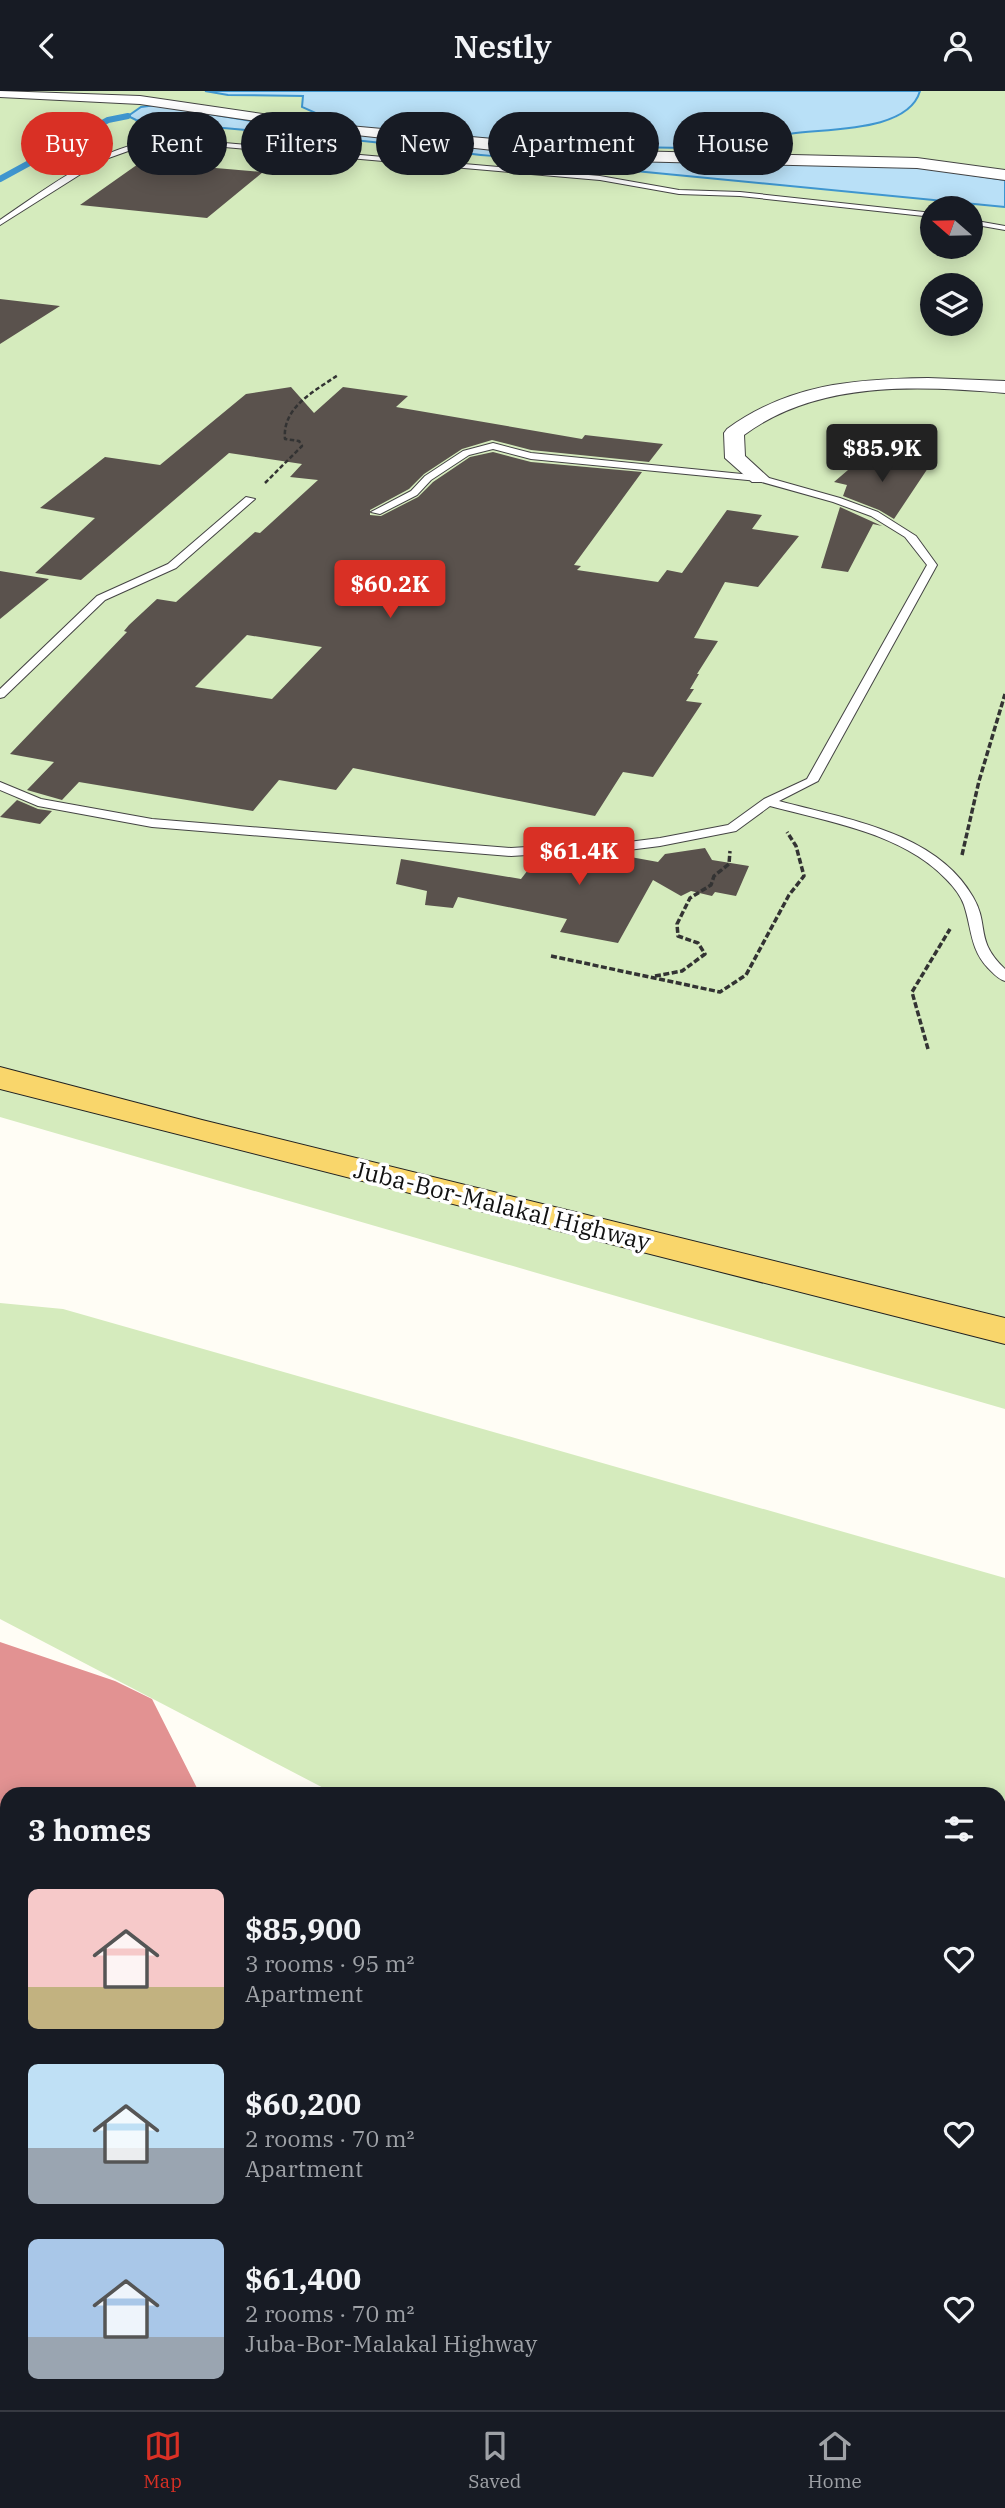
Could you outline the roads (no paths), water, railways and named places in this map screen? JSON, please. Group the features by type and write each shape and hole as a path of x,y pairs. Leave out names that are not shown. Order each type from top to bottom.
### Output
{"main road":[{"name":"Juba-Bor-Malakal Highway","path":"0,1078 220,1136 1005,1331"}],"street":[{"path":"0,93 104,96 153,101 338,129 514,147 627,156 917,163 1005,175"},
{"path":"759,478 735,458 734,433 761,413 799,397 910,384 1005,387"}],"lane":[{"path":"0,223 112,151 149,140 600,178 679,193 740,194 920,214"},
{"path":"984,224 1005,228"},
{"path":"0,786 38,802 152,823 511,852 581,852 660,842 732,828 768,802 811,781 932,565 911,536 873,512 831,496 792,489 759,478 531,456 493,446 466,453 428,478 414,493 376,512"},
{"path":"0,695 101,598 172,566 250,499"},
{"path":"768,802 852,825 897,841 947,871 968,898 981,951 1005,977"}],"water":[{"path":"205,91 920,91 912,105 900,115 883,121 843,129 793,134 793,112 673,112 673,148 659,148 659,112 488,112 488,139 474,138 474,112 376,112 376,129 362,128 362,112 313,112 302,107 303,96 228,95"},
{"path":"156,105 198,112 134,112 141,107"},
{"path":"227,117 241,119 241,130 227,128"},
{"path":"362,134 376,136 376,142 362,141"},
{"path":"474,146 488,147 488,156 474,154"},
{"path":"659,157 673,158 673,175 659,173"},
{"path":"793,162 919,167 1005,180 1005,207 984,205 984,196 920,196 920,199 676,175 793,175"}],"waterway":[{"path":"0,179 108,120 127,116"}]}
